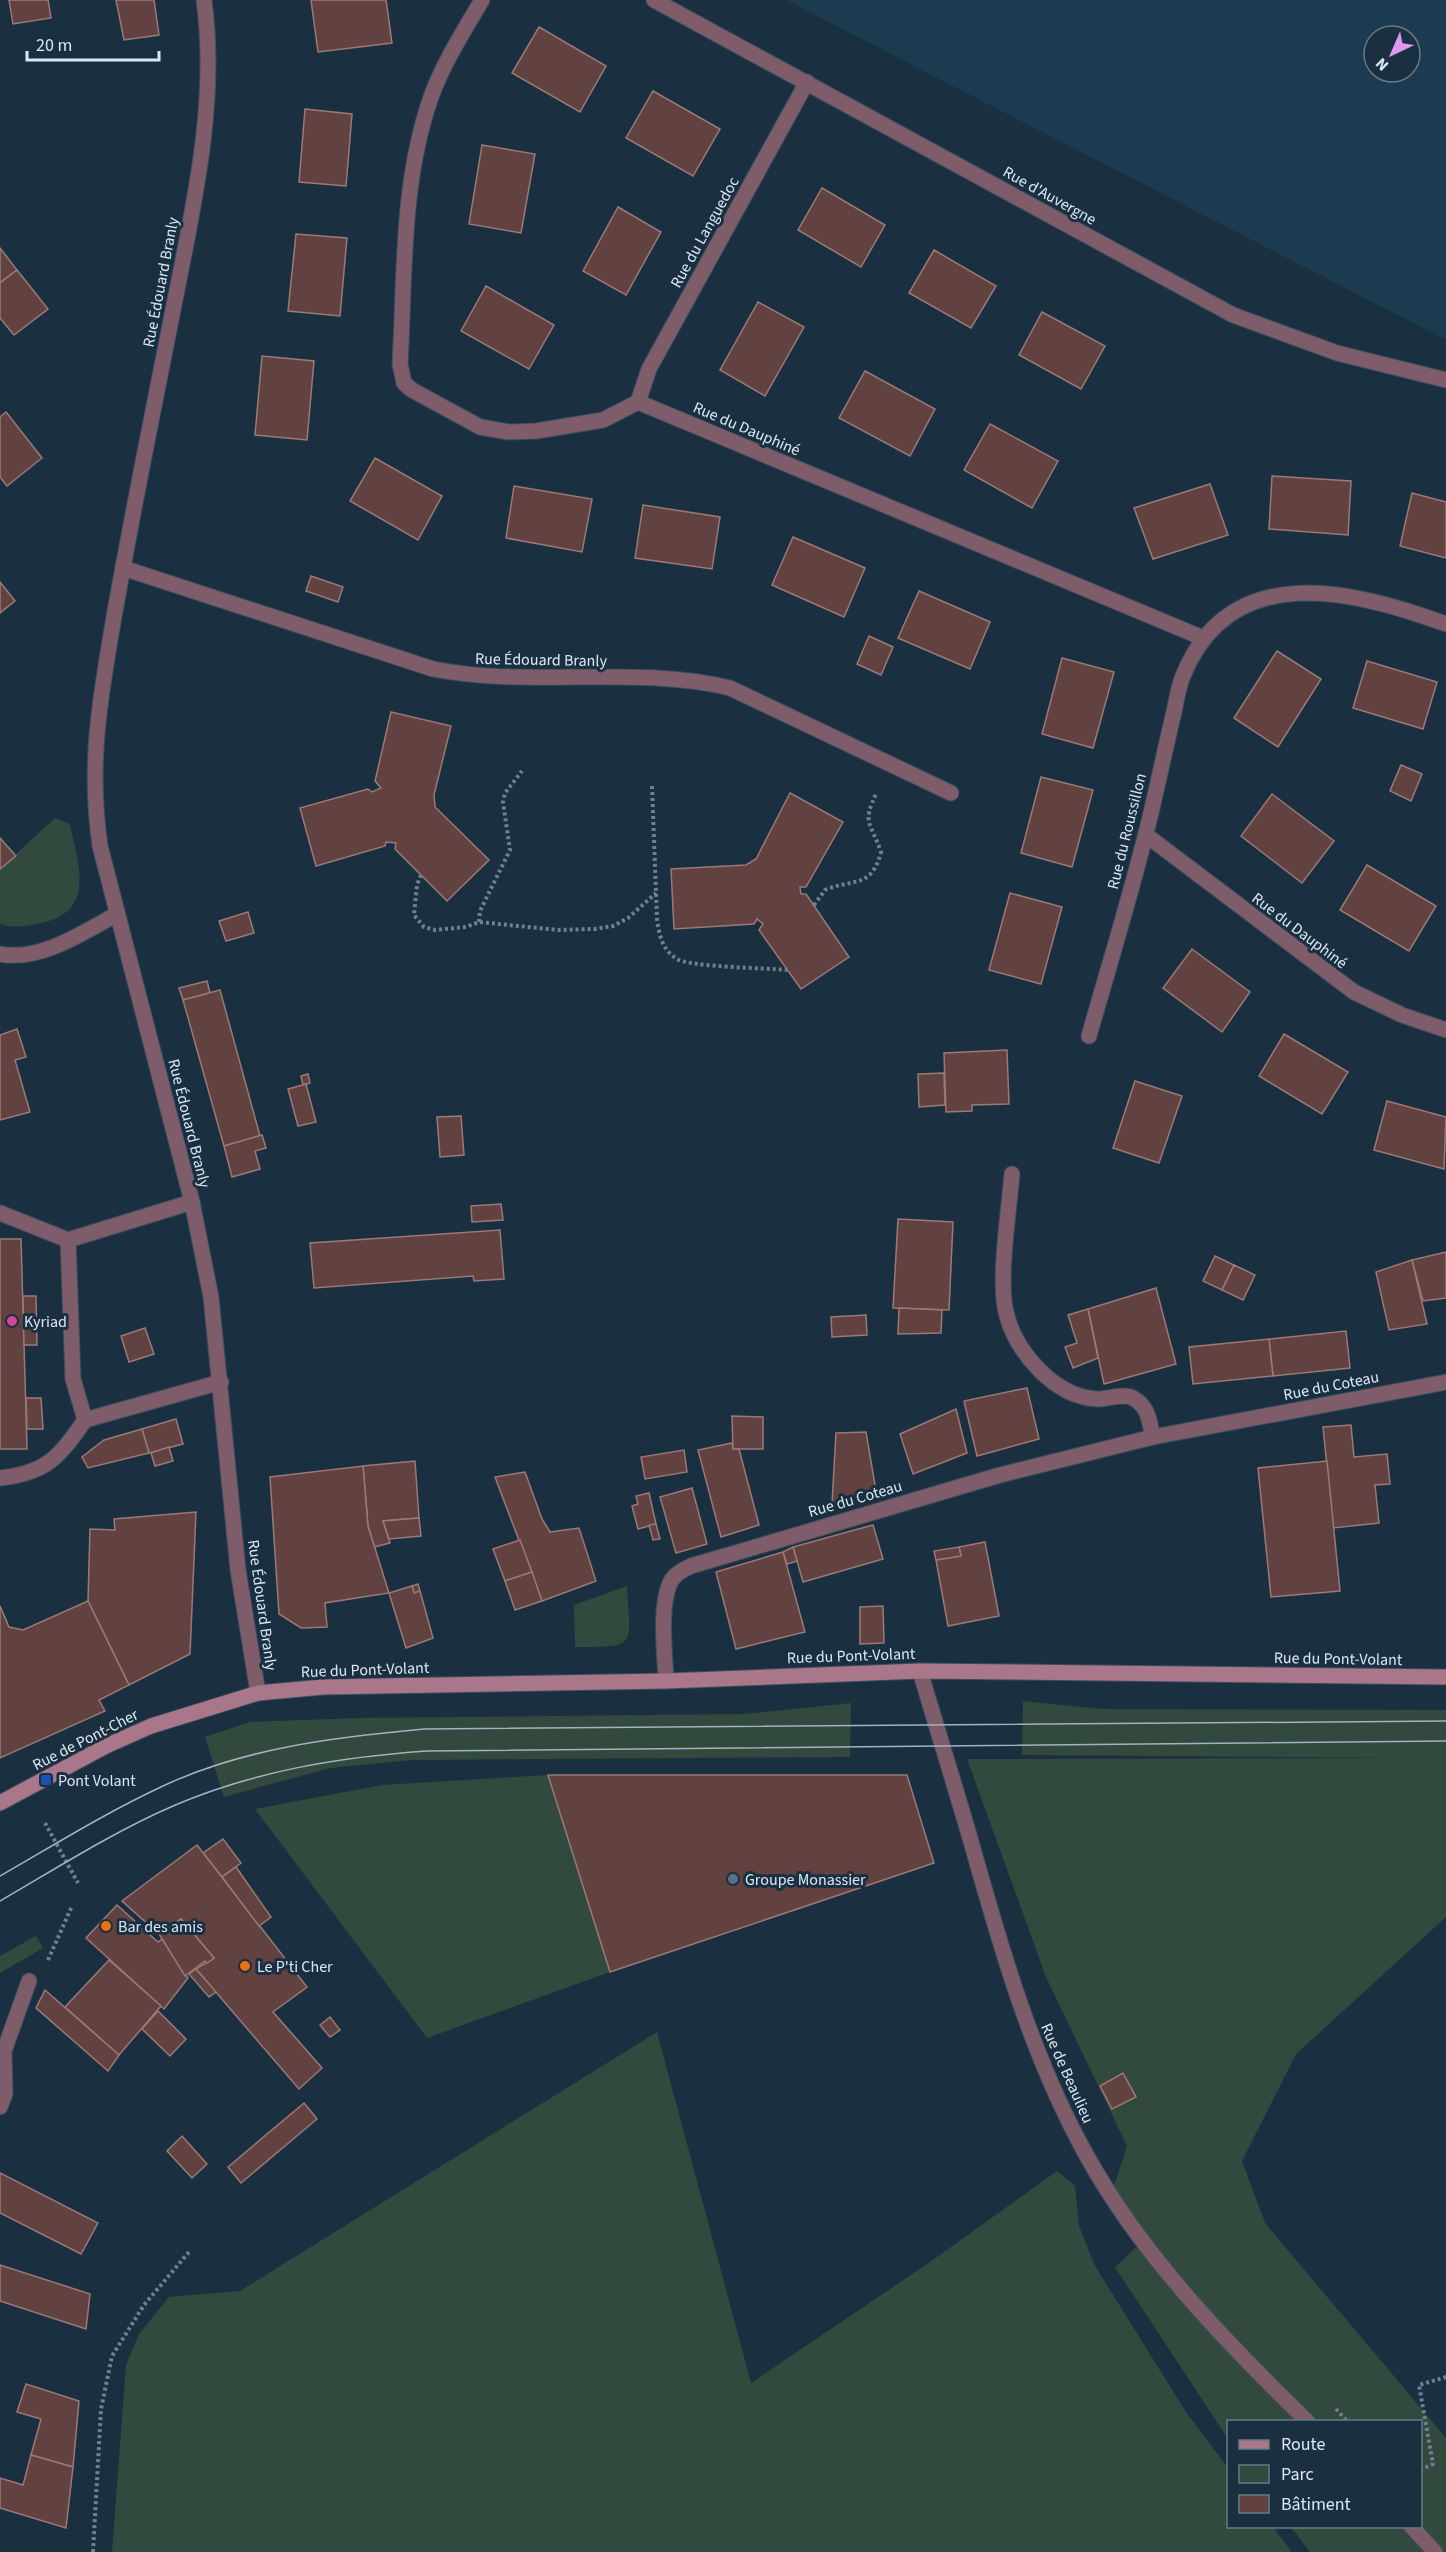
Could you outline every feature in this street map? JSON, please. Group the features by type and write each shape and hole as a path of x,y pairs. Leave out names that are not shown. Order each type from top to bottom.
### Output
{"main road":[{"name":"Rue du Pont-Volant","path":"258,1693 323,1687 666,1681 920,1671 1446,1677"},
{"name":"Rue de Pont-Cher","path":"0,1803 106,1746 151,1726 258,1693"}],"street":[{"name":"Rue Édouard Branly","path":"204,0 209,54 202,164 123,568 97,720 93,762 94,804 100,846 192,1202 211,1297 238,1570 258,1693"},
{"path":"482,0 432,95 419,136 405,239 400,364 404,383 412,390 480,427 509,432 536,431 603,420 638,402"},
{"name":"Rue d'Auvergne","path":"654,0 676,5 807,82 1233,315 1337,353 1446,380"},
{"name":"Rue du Languedoc","path":"638,402 649,369 807,82"},
{"name":"Rue du Dauphiné","path":"638,402 1203,638"},
{"name":"Rue Édouard Branly","path":"123,568 442,671 471,677 693,680 730,688 951,793"},
{"path":"1203,638 1228,613 1258,599 1291,593 1320,594 1375,602 1446,624"},
{"name":"Rue du Roussillon","path":"1089,1036 1146,835 1182,677 1203,638"},
{"name":"Rue du Dauphiné","path":"1146,835 1354,992 1402,1015 1446,1030"},
{"path":"0,954 27,953 57,946 117,914"},
{"path":"1012,1174 1004,1291 1005,1312 1013,1333 1027,1356 1064,1389 1082,1397 1099,1399 1130,1396 1140,1402 1146,1408 1153,1437"},
{"path":"0,1213 68,1240 192,1202"},
{"path":"68,1240 73,1379 86,1420"},
{"path":"0,1478 21,1476 47,1465 64,1449 86,1420 221,1382"},
{"name":"Rue du Coteau","path":"666,1681 666,1598 670,1582 678,1573 691,1566 1000,1475 1153,1437 1446,1383"},
{"name":"Rue de Beaulieu","path":"920,1671 1021,2012 1088,2158 1144,2241 1199,2309 1248,2363 1307,2420"},
{"path":"0,2107 5,2094 4,2051 29,1982"},
{"path":"1413,2528 1435,2552"}],"path":[{"path":"814,905 825,890 852,885 872,874 881,852 867,821 868,811 891,764"},
{"path":"479,922 484,902 510,850 503,802 505,793 522,771"},
{"path":"652,786 660,935 675,958 683,962 787,970"},
{"path":"421,875 414,901 414,915 424,927 449,929 479,922 558,930 613,926 628,918 656,893"},
{"path":"45,1823 78,1883"},
{"path":"29,1982 52,1956 72,1906"},
{"path":"93,2552 101,2409 112,2356 144,2305 189,2252"},
{"path":"1422,2469 1432,2464 1419,2385 1446,2377"}],"shaded area":[{"path":"786,0 1446,0 1446,340"}],"green space":[{"path":"55,818 70,824 79,868 78,895 72,906 61,916 45,922 17,927 0,924 0,869"},
{"path":"627,1586 629,1632 626,1639 620,1644 611,1646 575,1647 574,1605"},
{"path":"1023,1701 1101,1709 1446,1710 1446,1917 1296,2054 1242,2161 1265,2223 1446,2438 1446,2552 1310,2552 1292,2528 1422,2528 1422,2420 1227,2420 1227,2437 1115,2267 1144,2240 1111,2195 1127,2146 1046,1977 967,1759 1412,1758 1022,1755"},
{"path":"851,1703 850,1757 412,1760 330,1768 224,1797 205,1737 250,1722 362,1718 744,1714"},
{"path":"548,1775 610,1972 427,2038 255,1809 382,1785"},
{"path":"36,1936 43,1948 0,1973 0,1956"},
{"path":"657,2032 751,2383 930,2262 1057,2171 1075,2186 1079,2226 1095,2266 1186,2412 1227,2467 1227,2528 1274,2528 1292,2552 112,2552 126,2365 139,2334 169,2297 240,2291"}],"building":[{"path":"9,0 48,0 51,18 13,24"},
{"path":"116,0 154,0 159,35 124,40"},
{"path":"311,0 386,0 392,43 318,52"},
{"path":"539,27 606,66 580,112 512,73"},
{"path":"653,91 720,129 693,176 626,138"},
{"path":"305,109 352,114 346,186 299,182"},
{"path":"482,145 535,154 521,233 469,224"},
{"path":"822,188 885,225 861,267 798,230"},
{"path":"618,207 661,232 626,295 583,271"},
{"path":"296,234 347,238 340,316 288,311"},
{"path":"0,248 17,270 0,283"},
{"path":"934,250 996,286 971,328 909,293"},
{"path":"17,270 48,309 14,335 0,318 0,283"},
{"path":"486,286 554,325 529,369 461,331"},
{"path":"758,302 804,327 765,396 720,370"},
{"path":"1042,312 1105,346 1081,389 1019,355"},
{"path":"262,356 314,361 307,440 255,435"},
{"path":"865,371 935,409 910,456 839,418"},
{"path":"6,412 42,458 7,486 0,477 0,417"},
{"path":"990,424 1058,461 1032,508 964,470"},
{"path":"375,458 442,496 418,540 350,501"},
{"path":"1272,476 1351,481 1348,535 1269,529"},
{"path":"1210,484 1228,535 1153,559 1134,508"},
{"path":"514,486 592,499 582,552 506,538"},
{"path":"1412,493 1446,502 1446,558 1400,546"},
{"path":"643,505 720,517 712,569 635,558"},
{"path":"793,537 865,568 844,617 772,585"},
{"path":"311,576 343,587 338,602 306,591"},
{"path":"0,582 15,601 0,613"},
{"path":"919,591 990,622 970,669 898,638"},
{"path":"869,636 893,647 881,675 857,664"},
{"path":"1277,651 1321,679 1278,747 1234,718"},
{"path":"1062,658 1114,672 1093,748 1042,734"},
{"path":"1367,661 1437,682 1423,729 1353,708"},
{"path":"391,712 451,726 434,795 435,807 489,860 447,901 395,849 396,843 386,842 385,846 316,866 300,808 368,789 372,792 381,788 375,781"},
{"path":"1401,765 1422,774 1411,801 1390,791"},
{"path":"1041,777 1093,790 1072,867 1021,853"},
{"path":"790,793 843,822 806,887 800,887 801,894 806,894 849,957 801,989 759,930 763,924 757,919 754,924 674,929 671,869 746,865 756,859"},
{"path":"1272,794 1334,841 1302,883 1241,836"},
{"path":"0,838 16,856 0,869"},
{"path":"1367,865 1436,906 1409,951 1340,910"},
{"path":"1010,893 1062,907 1041,984 989,970"},
{"path":"248,912 254,933 226,941 219,921"},
{"path":"1192,949 1250,992 1222,1032 1163,988"},
{"path":"207,981 210,993 183,1000 179,988"},
{"path":"220,990 260,1136 224,1146 183,1000"},
{"path":"17,1029 26,1057 15,1060 30,1112 0,1120 0,1035"},
{"path":"1284,1034 1348,1072 1322,1114 1259,1076"},
{"path":"1007,1050 1009,1104 972,1105 972,1111 946,1112 944,1053"},
{"path":"944,1073 945,1105 919,1107 918,1074"},
{"path":"308,1074 310,1083 303,1085 301,1076"},
{"path":"1135,1081 1182,1096 1159,1163 1113,1148"},
{"path":"306,1084 316,1122 298,1126 288,1089"},
{"path":"1387,1101 1446,1117 1444,1169 1374,1150"},
{"path":"461,1116 464,1155 440,1157 437,1117"},
{"path":"262,1135 266,1148 255,1151 260,1169 232,1177 224,1146"},
{"path":"501,1204 503,1220 472,1222 471,1206"},
{"path":"898,1219 953,1222 949,1310 893,1308"},
{"path":"500,1230 504,1279 474,1281 473,1276 314,1288 310,1243"},
{"name":"Kyriad","path":"0,1239 21,1239 27,1449 0,1449"},
{"path":"1446,1252 1446,1298 1423,1301 1412,1260"},
{"path":"1215,1256 1234,1265 1222,1290 1203,1281"},
{"path":"1412,1260 1427,1324 1389,1330 1376,1272"},
{"path":"1234,1265 1255,1275 1243,1300 1222,1290"},
{"path":"1156,1288 1176,1364 1104,1384 1088,1309"},
{"path":"23,1296 36,1296 37,1345 24,1345"},
{"path":"899,1308 942,1310 941,1333 898,1334"},
{"path":"1088,1309 1098,1358 1073,1368 1065,1347 1077,1343 1068,1315"},
{"path":"866,1315 867,1335 832,1337 831,1317"},
{"path":"145,1328 154,1354 129,1362 121,1336"},
{"path":"1346,1331 1350,1368 1273,1376 1269,1339"},
{"path":"1269,1339 1273,1376 1193,1384 1189,1347"},
{"path":"1027,1388 1039,1439 977,1456 964,1401"},
{"path":"26,1398 41,1398 43,1429 27,1429"},
{"path":"956,1409 967,1453 913,1474 900,1434"},
{"path":"732,1416 763,1417 763,1449 733,1449"},
{"path":"176,1419 183,1444 149,1453 142,1429"},
{"path":"1351,1425 1354,1457 1387,1454 1390,1484 1375,1485 1379,1523 1333,1528 1323,1427"},
{"path":"142,1429 149,1453 88,1468 82,1457 104,1440"},
{"path":"866,1432 876,1491 832,1504 836,1433"},
{"path":"732,1443 733,1449 739,1449 759,1525 721,1537 698,1450"},
{"path":"169,1447 173,1461 155,1466 151,1453"},
{"path":"684,1450 687,1472 645,1479 641,1457"},
{"path":"415,1461 419,1518 383,1521 390,1543 374,1547 368,1526 363,1466"},
{"path":"1327,1461 1340,1591 1271,1597 1258,1468"},
{"path":"363,1466 368,1526 389,1593 325,1603 327,1627 301,1628 279,1614 270,1477"},
{"path":"525,1472 542,1519 550,1532 579,1528 596,1581 542,1601 495,1477"},
{"path":"692,1488 707,1544 676,1553 660,1497"},
{"path":"649,1493 656,1524 638,1529 632,1506 638,1504 636,1496"},
{"path":"196,1512 190,1654 129,1685 88,1601 90,1529 115,1530 114,1519"},
{"path":"419,1518 421,1536 389,1539 383,1521"},
{"path":"656,1524 660,1539 653,1540 649,1525"},
{"path":"873,1525 883,1559 803,1582 793,1547"},
{"path":"520,1540 532,1572 505,1581 493,1549"},
{"path":"985,1542 999,1616 948,1626 936,1560 961,1556 959,1547"},
{"path":"793,1547 797,1561 787,1564 783,1552"},
{"path":"959,1547 961,1556 936,1560 934,1551"},
{"path":"783,1552 805,1632 736,1649 716,1572"},
{"path":"532,1572 542,1601 515,1610 505,1581"},
{"path":"418,1584 420,1591 414,1593 412,1586"},
{"path":"412,1586 414,1593 420,1591 433,1638 406,1648 389,1593"},
{"path":"88,1601 129,1685 99,1700 105,1711 0,1758 0,1606 9,1627 23,1630"},
{"path":"883,1606 884,1643 860,1644 860,1607"},
{"name":"Groupe Monassier","path":"548,1775 907,1775 934,1863 610,1972"},
{"path":"223,1839 241,1863 222,1877 203,1853"},
{"name":"Le P'ti Cher","path":"197,1845 307,1987 273,2012 322,2068 299,2089 196,1969 214,1958 181,1919 159,1934 122,1901"},
{"path":"236,1867 271,1917 259,1926 222,1877"},
{"path":"117,1905 158,1942 162,1939 188,1978 164,2009 86,1938"},
{"path":"181,1919 214,1958 207,1963 205,1961 185,1976 159,1934"},
{"path":"109,1960 161,2006 119,2055 65,2007"},
{"path":"196,1969 216,1992 209,1997 189,1974"},
{"path":"45,1990 119,2055 108,2071 36,2008"},
{"path":"158,2011 186,2039 170,2056 142,2029"},
{"path":"330,2017 340,2030 330,2037 320,2025"},
{"path":"1123,2073 1136,2097 1112,2109 1100,2086"},
{"path":"304,2103 317,2119 241,2183 228,2167"},
{"path":"182,2136 207,2164 192,2178 167,2151"},
{"path":"0,2173 98,2223 81,2254 0,2213"},
{"path":"0,2265 90,2294 86,2329 0,2301"},
{"path":"26,2384 79,2401 73,2467 31,2455 41,2419 17,2412"},
{"path":"31,2455 73,2467 66,2528 0,2508 0,2478 23,2485"}],"tram line":[{"path":"0,1876 122,1807 194,1773 258,1753 291,1746 391,1732 424,1729 1446,1721"},
{"path":"0,1901 85,1851 173,1806 235,1783 298,1768 362,1757 427,1751 1446,1741"}],"place":[{"name":"Kyriad","path":"12,1321"},
{"name":"Pont Volant","path":"46,1780"},
{"name":"Groupe Monassier","path":"733,1879"},
{"name":"Bar des amis","path":"106,1926"},
{"name":"Le P'ti Cher","path":"245,1966"}]}
